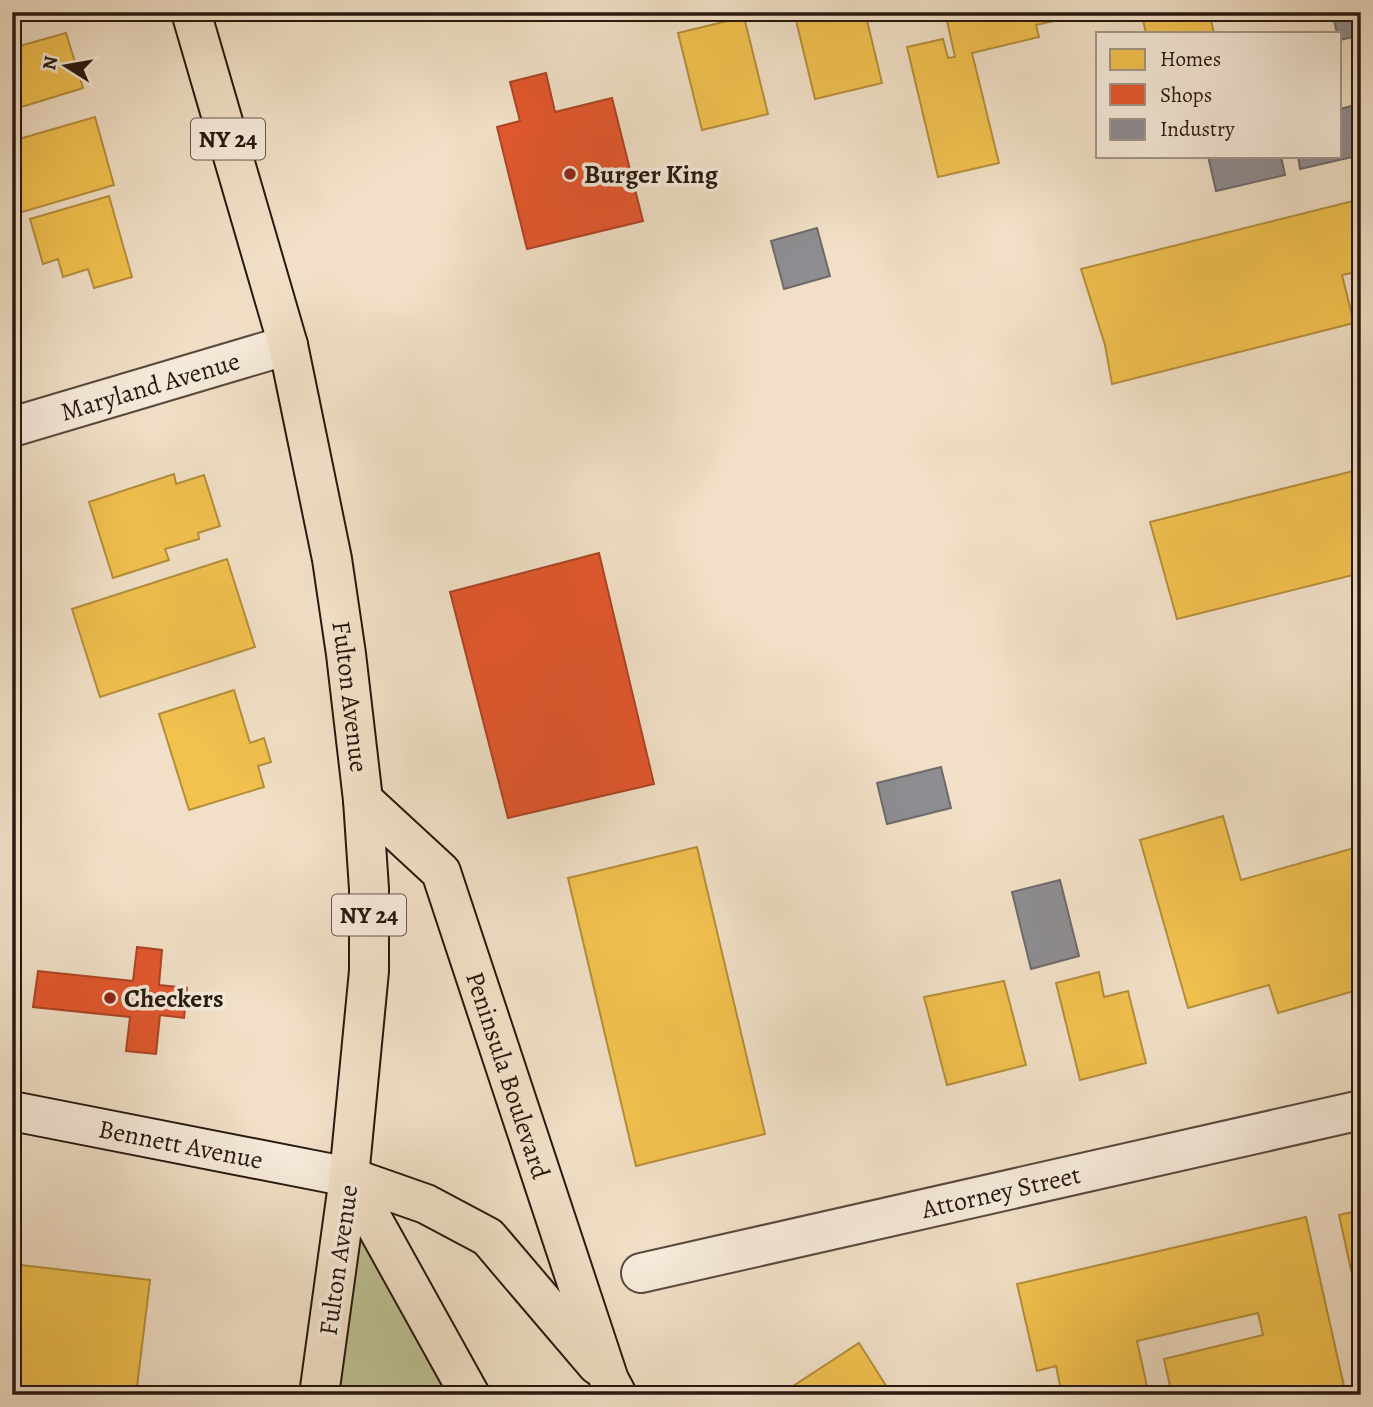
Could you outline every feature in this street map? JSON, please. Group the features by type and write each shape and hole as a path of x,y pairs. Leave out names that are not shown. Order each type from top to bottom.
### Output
{"main road":[{"name":"Fulton Avenue","path":"197,13 288,345 332,559 363,800 369,889 369,971 349,1177 319,1395"},
{"name":"Peninsula Boulevard","path":"363,800 441,872 613,1387"},
{"name":"Peninsula Boulevard","path":"349,1177 426,1204 488,1237 613,1387"},
{"path":"349,1177 470,1395"}],"street":[{"name":"Maryland Avenue","path":"12,426 288,345"},
{"name":"Bennett Avenue","path":"12,1111 349,1177"},
{"name":"Attorney Street","path":"641,1273 1361,1111"}],"green space":[{"path":"349,1177 467,1395 319,1395"}],"building: Homes":[{"path":"794,12 865,12 882,83 815,99"},
{"path":"945,12 1062,12 1063,19 1036,25 1039,37 972,53 999,163 938,177 907,47 943,39 948,58 955,57"},
{"path":"1141,12 1209,12 1214,32 1146,32"},
{"path":"744,17 768,114 702,130 678,33"},
{"path":"66,33 83,88 12,110 12,48"},
{"path":"95,117 114,185 12,215 12,141"},
{"path":"109,196 132,277 94,288 88,269 63,277 58,259 43,264 30,219"},
{"path":"1361,199 1361,271 1342,275 1354,323 1112,384 1105,345 1081,269"},
{"path":"1361,469 1361,573 1177,619 1150,522"},
{"path":"174,474 176,484 204,475 220,526 198,533 199,539 165,549 169,560 113,578 89,502"},
{"path":"227,559 255,647 100,697 72,609"},
{"path":"234,690 250,743 264,738 271,762 258,766 264,787 189,810 159,714"},
{"path":"1223,816 1241,880 1361,846 1361,989 1278,1013 1269,985 1188,1008 1140,840"},
{"path":"697,847 765,1134 636,1166 568,878"},
{"path":"1099,972 1104,997 1128,991 1146,1063 1080,1080 1056,983"},
{"path":"1004,981 1026,1065 947,1085 924,997"},
{"path":"1361,1210 1361,1315 1339,1215"},
{"path":"1306,1217 1346,1395 1172,1395 1164,1359 1263,1335 1258,1313 1137,1341 1149,1395 1062,1395 1056,1366 1037,1371 1017,1284"},
{"path":"12,1264 150,1280 136,1395 12,1395"},
{"path":"859,1343 892,1395 790,1395 787,1390"}],"building: Shops":[{"name":"Burger King","path":"546,73 555,112 612,98 643,221 527,249 497,127 520,121 510,82"},
{"path":"599,553 654,784 508,818 450,592"},
{"name":"Checkers","path":"137,947 162,950 159,985 187,988 184,1018 160,1015 156,1054 126,1051 130,1017 33,1007 38,971 133,981"}],"building: Industry":[{"path":"1332,12 1361,12 1361,35 1342,40 1342,32 1337,32"},
{"path":"1359,104 1361,155 1300,169 1298,158 1342,158 1342,108"},
{"path":"1208,158 1281,158 1285,175 1216,191"},
{"path":"817,228 830,276 784,289 771,241"},
{"path":"941,767 951,808 887,824 877,783"},
{"path":"1060,880 1079,956 1031,969 1012,892"}],"place":[{"name":"Burger King","path":"570,174"},
{"name":"Checkers","path":"110,998"}]}
